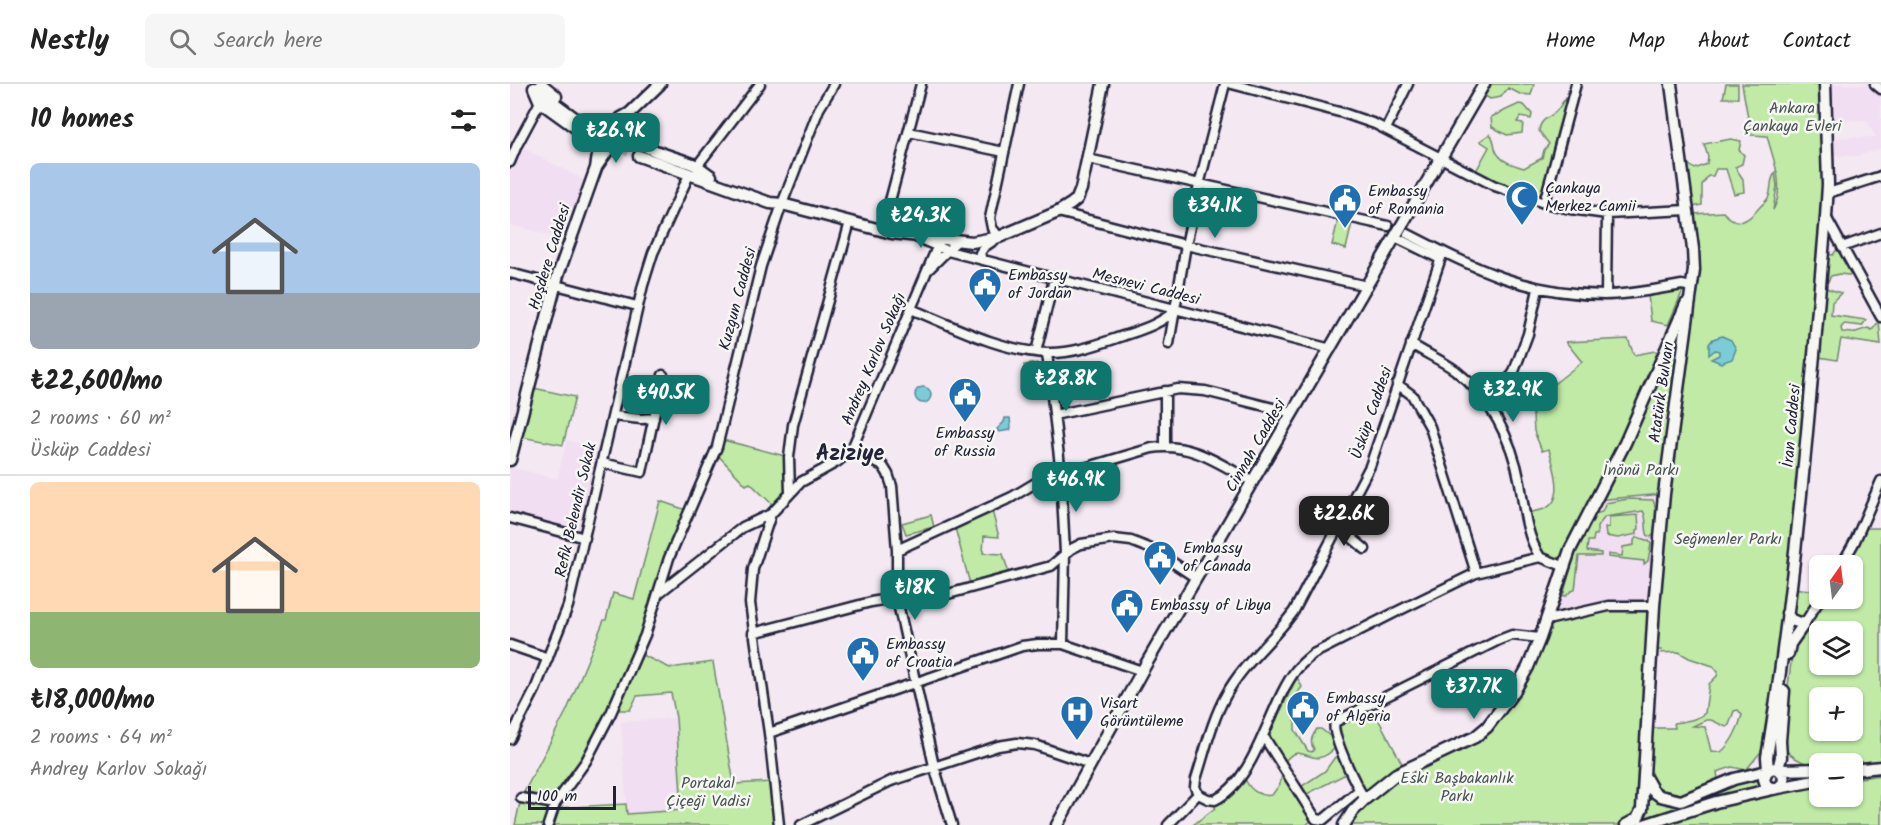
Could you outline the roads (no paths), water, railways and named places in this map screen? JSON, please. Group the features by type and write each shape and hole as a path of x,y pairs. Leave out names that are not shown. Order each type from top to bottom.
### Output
{"main road":[{"path":"596,168 628,118 660,84"},
{"path":"782,204 772,197 640,153 687,178 771,203 938,243 972,242 999,237 1058,212 1077,199 1088,159 1103,84"},
{"name":"Cinnah Caddesi","path":"1058,825 1142,671 1484,84"},
{"name":"Atatürk Bulvarı","path":"1626,825 1637,819 1641,813 1654,606 1672,429 1694,259 1671,84"},
{"name":"İran Caddesi","path":"1773,770 1768,749 1787,613 1828,193 1825,84"},
{"path":"535,85 598,139"},
{"path":"535,85 540,102 598,139"},
{"path":"596,168 598,139 621,118 628,118"},
{"path":"628,118 629,132 638,141 697,166 711,176"},
{"name":"Hoşdere Caddesi","path":"510,460 555,284 596,168"},
{"path":"1344,825 1362,794 1396,774 1461,745 1487,728 1519,682 1528,667 1547,620 1563,566 1578,530 1625,443 1691,291"},
{"path":"1776,788 1764,782 1764,775 1773,770 1781,758 1782,722 1790,644 1804,624 1791,620 1787,613"},
{"path":"1746,775 1758,764 1768,749"},
{"path":"1781,749 1790,760 1805,768"},
{"path":"1863,770 1881,767"},
{"path":"1644,776 1653,791 1660,796 1681,801 1746,775 1773,770 1809,768"},
{"path":"1773,770 1784,779 1776,788"},
{"path":"1644,825 1708,804 1809,782"}],"street":[{"path":"697,166 760,84"},
{"name":"Kuzgun Caddesi","path":"548,825 555,804 586,761 628,677 645,635 669,558 717,447 760,266 819,110 834,84"},
{"path":"882,231 921,84"},
{"path":"982,260 980,253 982,249 999,237 992,228 990,218 1018,84"},
{"path":"1169,344 1199,185 1226,84"},
{"path":"1232,84 1343,113 1386,129 1495,186 1545,203 1607,214 1688,210"},
{"path":"1386,129 1408,84"},
{"path":"1545,203 1576,84"},
{"path":"1875,84 1881,89"},
{"path":"510,162 540,102"},
{"path":"909,132 1004,152"},
{"path":"1088,159 1388,226"},
{"path":"1828,193 1881,176"},
{"name":"Refik Belendir Sokak","path":"510,739 548,658 568,606 614,416 637,306 652,253 687,178"},
{"path":"1058,212 1186,245 1367,286"},
{"path":"1606,295 1607,214"},
{"path":"1826,217 1881,317"},
{"path":"789,493 789,457 793,425 850,222"},
{"path":"1842,247 1881,233"},
{"path":"1408,234 1442,255"},
{"path":"1395,237 1490,274 1538,289 1606,295 1682,285 1691,291"},
{"name":"Andrey Karlov Sokağı","path":"927,270 956,242"},
{"name":"Mesnevi Caddesi","path":"938,243 948,251 1331,349"},
{"name":"Andrey Karlov Sokağı","path":"938,243 851,451 883,465 888,474 894,499 897,599 934,766 952,825"},
{"name":"Üsküp Caddesi","path":"1198,794 1195,786 1196,779 1213,726 1226,696 1243,670 1280,630 1294,611 1370,466 1442,255"},
{"path":"510,273 637,306"},
{"path":"1036,352 1054,279"},
{"path":"1486,401 1513,374 1528,334 1538,289"},
{"path":"911,309 992,341 1047,353 1073,351 1109,341 1161,322 1176,310"},
{"path":"1411,344 1454,369 1472,384 1486,401 1506,438 1515,462 1531,543 1540,557"},
{"path":"1047,353 1061,474 1065,553 1063,644"},
{"path":"602,463 642,472 663,375"},
{"path":"1398,384 1412,395 1430,427 1476,573"},
{"path":"1054,415 1178,389 1205,391 1293,413"},
{"path":"1165,391 1165,446"},
{"path":"614,416 654,418"},
{"path":"897,550 1012,497 1037,482 1136,452 1165,446 1190,449 1253,482"},
{"path":"779,825 769,733 753,633 750,586 757,555 771,514 789,493 814,473 837,462 851,451"},
{"path":"1847,555 1881,481"},
{"path":"659,594 743,527 771,514"},
{"path":"510,518 585,538"},
{"path":"1339,527 1365,549"},
{"path":"753,633 871,602 897,599 917,601 1010,578 1051,566 1065,553 1081,544 1099,540 1131,541 1154,550 1196,578"},
{"path":"1168,825 1198,794 1215,800 1238,780 1264,737 1292,675 1313,654 1476,573 1540,557 1563,566"},
{"path":"1547,620 1609,606 1654,606"},
{"path":"1804,624 1814,609"},
{"path":"1264,737 1316,819 1323,820 1362,794 1334,732 1335,722 1499,640 1512,635 1540,638"},
{"path":"769,733 1022,646 1063,644 1142,671"},
{"path":"510,645 548,658"},
{"path":"801,825 891,782 998,746 1017,743 1035,745 1090,764"},
{"path":"521,798 555,804"}],"water":[{"path":"1722,336 1731,340 1736,349 1732,359 1721,363 1711,359 1719,355 1719,351 1715,350 1709,355 1709,344 1713,339"},
{"path":"923,387 931,395 923,403 915,395"},
{"path":"1005,418 1010,418 1011,428 999,432 997,429"}],"tunnel":[{"path":"607,140 639,156"}],"place":[{"name":"Çankaya Merkez Camii","path":"1522,226"},
{"name":"Embassy of Romania","path":"1345,229"},
{"name":"Embassy of Jordan","path":"985,313"},
{"name":"Embassy of Russia","path":"965,423"},
{"name":"Embassy of Canada","path":"1160,586"},
{"name":"Embassy of Libya","path":"1127,634"},
{"name":"Embassy of Croatia","path":"863,682"},
{"name":"Embassy of Algeria","path":"1303,736"},
{"name":"Visart Görüntüleme","path":"1077,741"}],"district":[{"name":"Aziziye","path":"850,454"}],"park label":[{"name":"Ankara Çankaya Evleri","path":"1792,117"},
{"name":"İnönü Parkı","path":"1641,470"},
{"name":"Seğmenler Parkı","path":"1728,539"},
{"name":"Eski Başbakanlık Parkı","path":"1457,787"},
{"name":"Portakal Çiçeği Vadisi","path":"708,792"}]}
